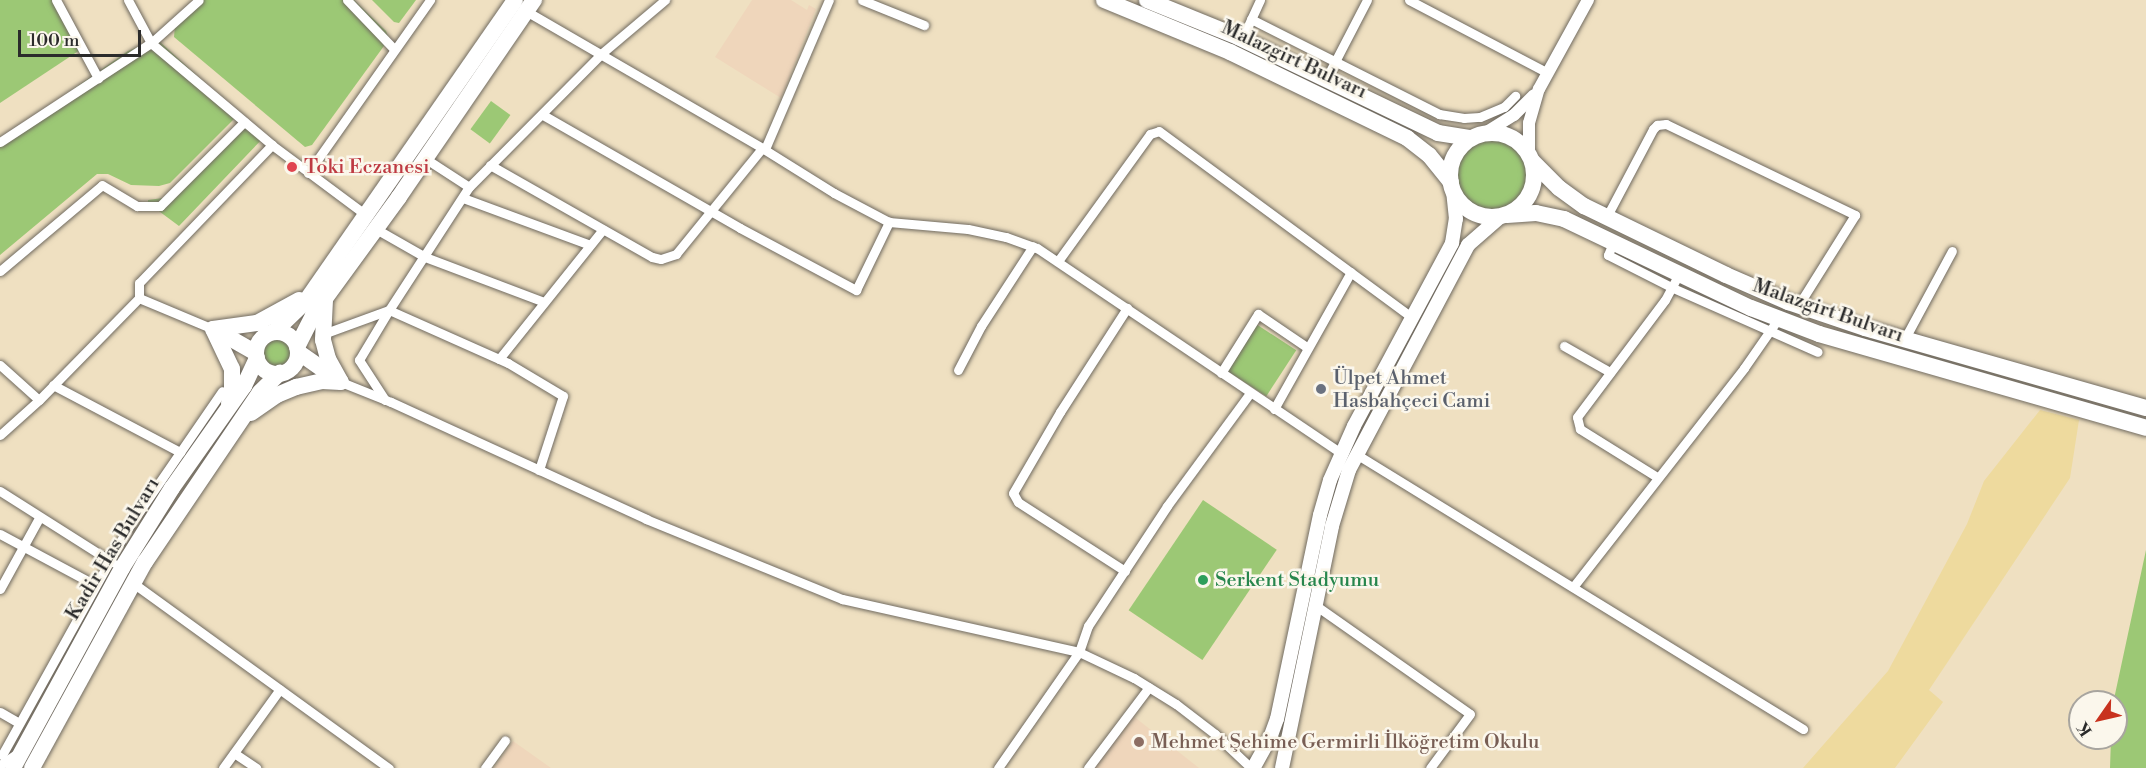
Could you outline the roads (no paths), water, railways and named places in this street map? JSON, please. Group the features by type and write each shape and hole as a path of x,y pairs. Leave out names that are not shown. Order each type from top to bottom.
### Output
{"highway":[{"name":"Malazgirt Bulvarı","path":"1104,0 1230,52 1407,138 1429,155 1452,186"},
{"name":"Malazgirt Bulvarı","path":"1147,0 1242,39 1438,133 1478,136"},
{"path":"256,355 258,343 321,291 376,229 426,159 525,4"},
{"path":"282,372 292,366 321,291 366,215 525,4"},
{"path":"1499,133 1513,138 1530,157 1534,175 1532,189 1520,207 1503,216 1485,217 1471,212 1460,202 1452,186 1451,168 1455,154 1478,136 1499,133"},
{"name":"Malazgirt Bulvarı","path":"1530,157 1572,198 1726,275 1798,306 1904,340 2146,408"},
{"name":"Malazgirt Bulvarı","path":"1503,216 1536,213 1555,216 1613,243 1676,281 1774,326 2146,428"},
{"path":"213,329 264,321 321,291"},
{"path":"321,291 323,334 328,359 341,382"},
{"path":"213,329 289,335 297,350 341,382"},
{"path":"213,329 256,355 265,370 322,381 341,382"},
{"path":"213,329 228,357 232,374 231,396 226,412"},
{"name":"Kadir Has Bulvarı","path":"32,768 36,745 116,564 181,459 226,412 244,386 256,355"},
{"name":"Kadir Has Bulvarı","path":"14,768 36,745 133,584 234,430 260,392 282,372"},
{"path":"234,430 250,413 278,395 322,381"}],"main road":[{"path":"1253,767 1270,738 1277,719 1320,515 1341,453 1452,243 1456,219 1452,186"},
{"path":"1282,768 1336,507 1356,454 1468,245 1503,216"},
{"path":"36,745 40,768"},
{"path":"1253,767 1264,763 1275,768"}],"street":[{"path":"56,0 98,78"},
{"path":"128,0 151,43 272,146 366,215"},
{"path":"0,142 151,43 199,0"},
{"path":"347,0 393,48"},
{"path":"308,173 393,48 430,0"},
{"path":"386,400 359,360 469,187 519,135 543,115 600,54 665,0"},
{"path":"490,165 652,257 666,259 676,254 763,148 829,0"},
{"path":"862,0 924,25"},
{"path":"1242,39 1260,0"},
{"path":"1326,79 1367,0"},
{"path":"1409,0 1548,73"},
{"path":"1530,157 1529,123 1539,89 1588,0"},
{"path":"525,4 600,54 763,148 834,193 890,222 968,229 1006,237 1033,246 1341,453"},
{"path":"1251,19 1430,111 1448,116 1471,118 1489,114 1510,103 1515,96"},
{"path":"1478,136 1514,115 1539,89"},
{"path":"543,115 712,212 856,290 890,222"},
{"path":"0,271 102,184 137,206 160,206 244,122"},
{"path":"1607,216 1653,129 1660,124 1666,124 1855,215 1798,306"},
{"path":"1058,261 1150,134 1156,130 1413,318"},
{"path":"0,435 39,400 139,298 139,283 272,146"},
{"path":"426,159 469,187"},
{"path":"463,198 590,245"},
{"path":"376,229 425,257 544,302"},
{"path":"499,359 603,229"},
{"path":"958,370 981,326 1033,246"},
{"path":"1904,340 1952,251"},
{"path":"1274,408 1351,272"},
{"path":"1657,477 1582,431 1577,424 1578,414 1676,281"},
{"path":"139,298 213,329"},
{"path":"1125,571 1017,502 1013,493 1060,412 1127,308"},
{"path":"323,334 389,310 499,359 546,384 563,396 539,470"},
{"path":"1221,373 1258,314 1308,348"},
{"path":"1573,587 1774,326 1818,352"},
{"path":"1564,346 1610,372"},
{"path":"0,365 39,400"},
{"path":"341,382 386,400 646,519 842,599 1079,652 1149,687 1196,719 1253,767"},
{"path":"53,385 181,459 222,391"},
{"path":"998,768 1079,652 1088,626 1187,477 1250,393"},
{"path":"1356,454 1803,729"},
{"path":"0,491 39,518 116,564 95,585 1,760"},
{"path":"0,589 39,518"},
{"path":"0,534 95,585"},
{"path":"133,584 389,768"},
{"path":"1315,605 1470,714 1430,768"},
{"path":"1088,768 1149,687"},
{"path":"223,768 280,689"},
{"path":"0,712 19,723"},
{"path":"485,768 505,740"},
{"path":"1,760 36,745"},
{"path":"234,753 256,768"}],"place":[{"name":"Toki Eczanesi","path":"292,167"},
{"name":"Ülpet Ahmet Hasbahçeci Cami","path":"1321,389"},
{"name":"Serkent Stadyumu","path":"1203,580"},
{"name":"Mehmet Şehime Germirli İlköğretim Okulu","path":"1139,742"}]}
